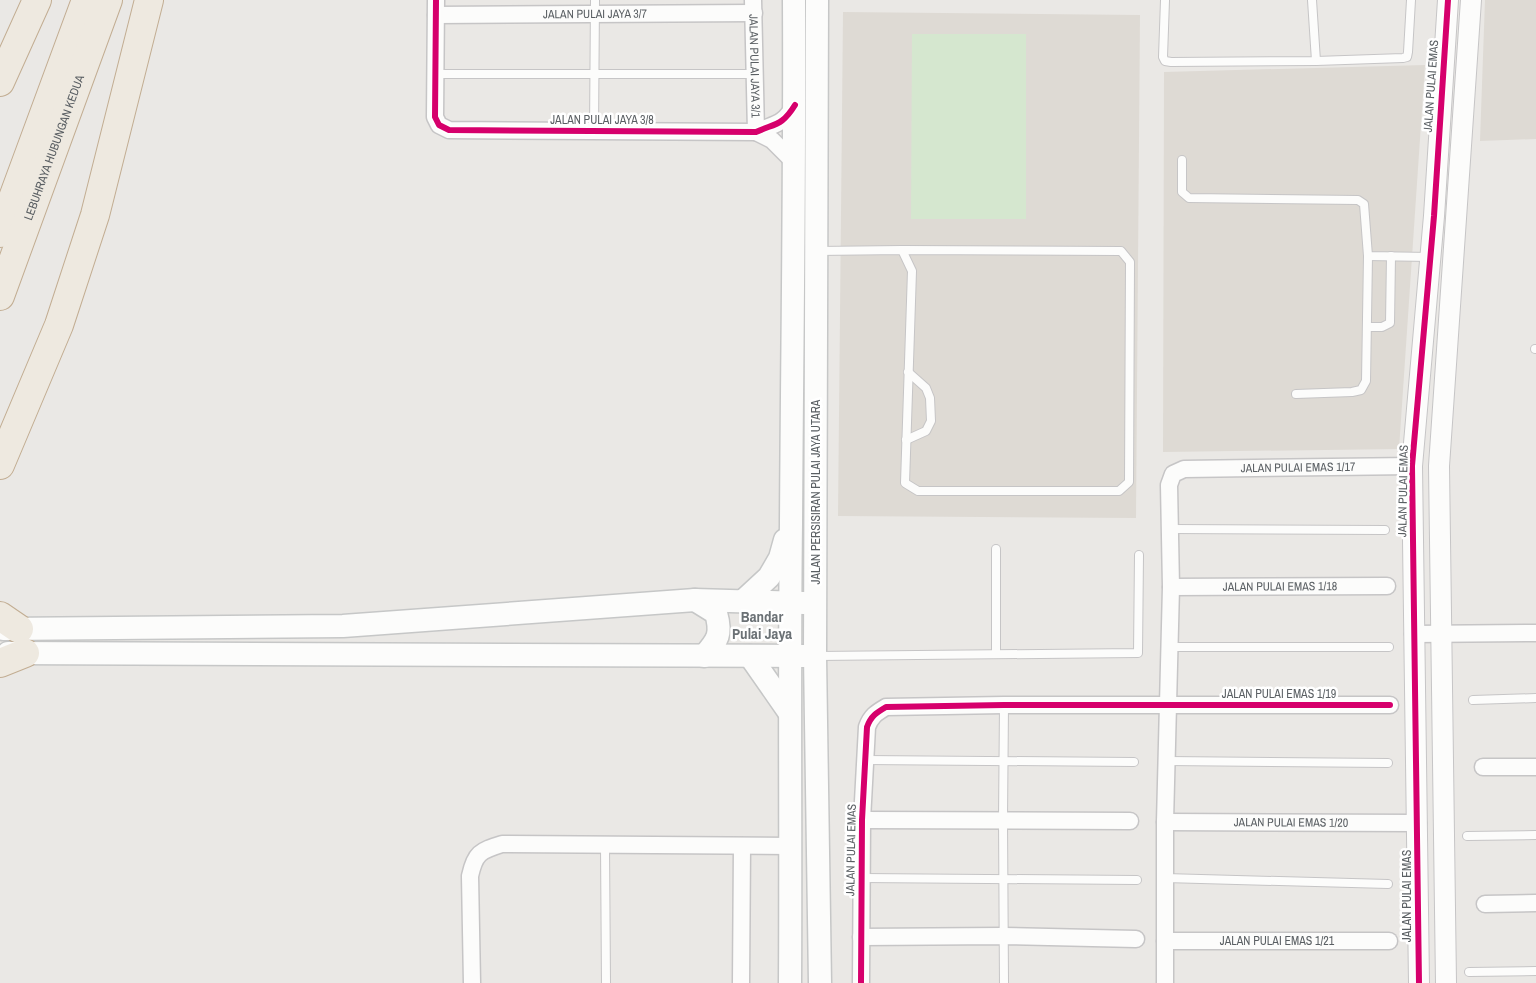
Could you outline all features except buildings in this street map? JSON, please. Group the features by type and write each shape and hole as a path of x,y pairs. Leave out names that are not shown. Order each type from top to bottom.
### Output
{"highway":[{"path":"0,82 37,0"},
{"name":"LEBUHRAYA HUBUNGAN KEDUA","path":"0,233 86,0"},
{"name":"LEBUHRAYA HUBUNGAN KEDUA","path":"0,296 108,0"},
{"path":"0,465 59,325 95,215 149,0"}],"main road":[{"name":"JALAN PERSISIRAN PULAI JAYA UTARA","path":"790,983 791,846 789,712 795,105 794,0"},
{"name":"JALAN PERSISIRAN PULAI JAYA UTARA","path":"818,0 815,656 820,983"},
{"path":"743,601 769,577 780,558 790,521"},
{"path":"7,640 343,626 695,600 816,604"},
{"path":"695,600 716,613 720,628 714,644 704,656"},
{"path":"7,640 704,656 815,656"},
{"path":"750,656 789,712"}],"street":[{"name":"JALAN PULAI EMAS","path":"1419,983 1412,466 1430,257 1448,0"},
{"path":"1446,983 1443,635 1439,466 1471,0"},
{"path":"436,7 436,74"},
{"name":"JALAN PULAI JAYA 3/7","path":"436,7 754,7"},
{"name":"JALAN PULAI JAYA 3/1","path":"754,7 756,132"},
{"name":"JALAN PULAI JAYA 3/8","path":"436,74 435,117 439,125 449,130 756,132"},
{"path":"756,132 781,123 795,105"},
{"path":"756,132 772,140 794,162"},
{"name":"JALAN PULAI EMAS 1/17","path":"1171,529 1169,484 1173,474 1184,469 1412,466"},
{"path":"1164,983 1164,878 1171,529"},
{"name":"JALAN PULAI EMAS 1/18","path":"1171,587 1387,586"},
{"path":"1414,634 1536,633"},
{"name":"JALAN PULAI EMAS 1/19","path":"870,719 875,713 886,707 1004,705 1390,705"},
{"name":"JALAN PULAI EMAS","path":"861,983 862,820 867,727 870,719"},
{"path":"1482,767 1536,767"},
{"name":"JALAN PULAI EMAS","path":"862,820 1130,821"},
{"name":"JALAN PULAI EMAS 1/20","path":"1165,822 1418,823"},
{"path":"472,983 470,876 474,860 485,850 502,844 791,846"},
{"path":"741,983 742,846"},
{"path":"1485,904 1536,903"},
{"path":"861,937 1003,936 1136,939"},
{"name":"JALAN PULAI EMAS 1/21","path":"1165,941 1389,941"}],"lane":[{"path":"1165,0 1163,57 1165,61 1316,61 1407,57 1411,0"},
{"path":"1312,0 1316,61"},
{"path":"594,131 595,8"},
{"path":"436,74 754,74"},
{"path":"1182,160 1182,192 1190,198 1358,200 1364,204 1368,256 1366,381 1361,390 1352,392 1296,394"},
{"path":"817,251 902,250 1121,251 1130,262 1128,482 1119,491 918,491 905,483 912,271 902,250"},
{"path":"1368,256 1430,257"},
{"path":"1367,328 1382,328 1390,323 1391,256"},
{"path":"906,440 926,431 931,421 930,398 926,388 908,372"},
{"path":"1171,529 1385,530"},
{"path":"996,549 996,654"},
{"path":"815,656 1138,654 1139,555"},
{"path":"1169,648 1388,647"},
{"path":"1473,700 1536,698"},
{"path":"1004,705 1004,983"},
{"path":"865,760 1134,762"},
{"path":"1167,761 1388,763"},
{"path":"1466,836 1536,834"},
{"path":"605,845 606,983"},
{"path":"862,878 1137,880"},
{"path":"1164,878 1388,884"},
{"path":"1469,972 1536,971"}],"shaded area":[{"path":"1485,0 1536,0 1536,139 1480,141"},
{"path":"843,12 1140,15 1136,518 838,516"},
{"path":"1425,65 1399,449 1163,452 1164,72"}],"green space":[{"path":"912,34 1026,34 1026,219 911,219"}],"cycle path":[{"path":"436,0 435,117 439,125 449,130 756,132 782,120 795,105"},
{"path":"1419,983 1412,466 1434,216 1448,0"},
{"path":"861,983 862,820 867,727 874,715 886,707 1004,705 1390,705"}],"district":[{"name":"Bandar Pulai Jaya","path":"762,624"}]}
